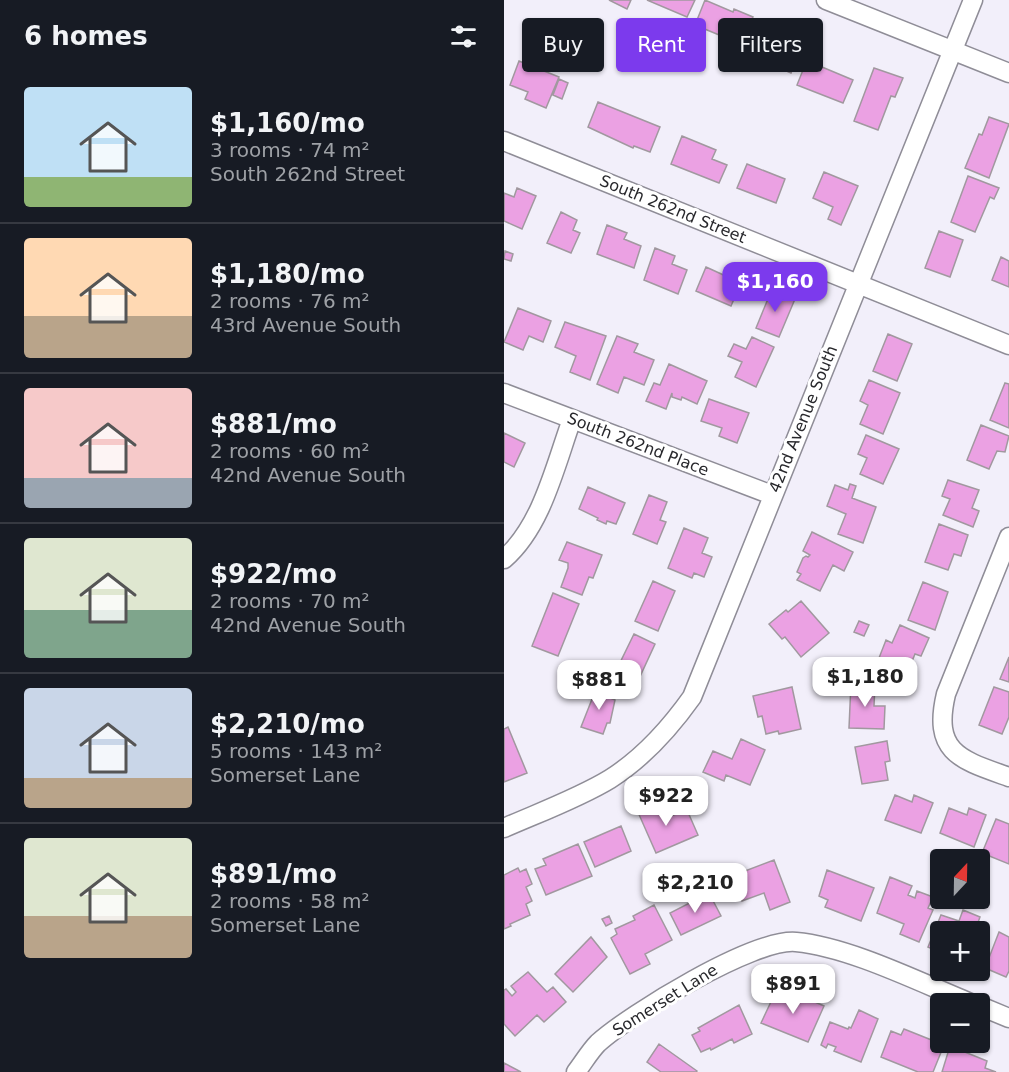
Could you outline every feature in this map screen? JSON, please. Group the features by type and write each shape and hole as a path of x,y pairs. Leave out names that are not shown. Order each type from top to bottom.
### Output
{"street":[{"path":"826,0 1009,73"},
{"name":"42nd Avenue South","path":"504,828 610,779 648,750 675,721 692,697 717,640 772,495 973,0"},
{"name":"South 262nd Street","path":"504,141 1009,345"},
{"name":"South 262nd Place","path":"504,393 772,495"},
{"path":"504,559 518,545 538,512 572,419"},
{"path":"1009,537 946,694 941,720 942,732 947,744 955,752 966,760 1009,777"},
{"name":"Somerset Lane","path":"576,1072 597,1044 632,1017 725,963 759,948 794,942 834,950 945,993"},
{"path":"990,1010 1009,1018"}],"building":[{"path":"609,0 631,0 627,9"},
{"path":"647,0 695,0 687,17"},
{"path":"705,0 733,12 734,9 753,17 718,18 718,34 706,30 706,18 698,18"},
{"path":"519,61 522,62 522,72 546,72 559,77 546,108 525,99 528,92 510,85"},
{"path":"823,67 853,80 843,103 797,85 802,72 823,72"},
{"path":"874,68 903,78 895,97 891,96 878,130 854,121"},
{"path":"559,79 568,83 562,99 553,95"},
{"path":"598,102 660,127 650,152 634,146 633,148 588,127"},
{"path":"989,117 1009,124 989,178 965,168 979,134 982,135"},
{"path":"682,136 716,150 712,159 727,165 719,183 671,164"},
{"path":"747,164 785,179 776,203 737,188"},
{"path":"824,172 858,186 841,225 828,219 833,207 813,198"},
{"path":"968,176 999,188 994,199 990,197 975,232 951,222"},
{"path":"517,188 536,196 522,229 504,221 504,193 514,197"},
{"path":"561,212 577,220 573,230 580,233 571,253 547,243"},
{"path":"607,225 627,233 624,239 641,246 634,268 597,254"},
{"path":"939,231 963,240 950,277 925,268"},
{"path":"655,248 675,256 672,264 687,270 678,294 644,280"},
{"path":"505,251 513,254 511,261 504,259"},
{"path":"1001,257 1009,261 1009,287 992,280"},
{"path":"706,267 741,283 731,306 696,291"},
{"path":"772,289 795,299 779,337 756,328"},
{"path":"518,308 551,321 543,342 529,336 523,350 504,342"},
{"path":"565,322 606,336 590,380 570,372 576,356 555,347"},
{"path":"888,334 912,344 897,381 873,371"},
{"path":"617,336 638,344 634,352 654,360 644,385 624,377 618,393 597,384"},
{"path":"752,337 774,347 756,387 735,377 742,362 728,356 734,344 746,349"},
{"path":"669,364 707,381 697,404 682,397 681,400 672,397 672,393 666,409 646,401 654,383 660,385"},
{"path":"869,380 900,393 883,434 860,424 868,405 860,401"},
{"path":"1005,383 1009,384 1009,428 990,420"},
{"path":"709,399 749,413 737,443 719,436 722,428 701,421"},
{"path":"981,425 1009,436 1005,452 997,451 989,469 967,460"},
{"path":"504,433 525,443 514,467 504,462"},
{"path":"866,435 899,449 883,484 860,474 867,458 858,454"},
{"path":"948,480 979,490 972,508 979,511 973,527 943,515 950,499 942,496"},
{"path":"850,484 856,486 852,498 876,507 863,543 838,534 846,514 827,506 835,485 848,490"},
{"path":"588,487 625,503 616,524 607,521 606,524 579,509"},
{"path":"649,495 667,502 660,520 666,522 657,544 633,534"},
{"path":"939,524 968,535 961,556 954,554 948,570 925,562"},
{"path":"684,528 708,538 702,553 712,557 704,577 694,573 692,578 668,568"},
{"path":"812,532 853,552 844,571 833,565 820,591 797,580 801,574 797,572 803,558 810,555 803,551"},
{"path":"567,542 602,555 593,578 589,577 582,595 561,587 568,563 559,560"},
{"path":"653,581 675,591 658,631 635,621"},
{"path":"923,582 948,592 935,630 908,620"},
{"path":"553,593 579,604 558,656 532,646"},
{"path":"801,601 829,633 801,657 785,637 782,639 769,624"},
{"path":"859,621 869,625 864,636 854,632"},
{"path":"900,625 929,638 921,656 915,654 908,671 879,658 886,640 892,643"},
{"path":"634,634 655,644 637,683 615,673"},
{"path":"1009,657 1009,682 1000,679"},
{"path":"851,683 875,684 874,706 885,706 884,729 849,728"},
{"path":"598,684 611,688 608,697 615,700 610,723 607,723 603,734 581,727"},
{"path":"792,687 801,729 779,734 778,731 766,734 762,716 758,717 753,696"},
{"path":"994,687 1009,692 1009,717 1002,734 979,725"},
{"path":"508,727 527,773 504,782 504,729"},
{"path":"741,739 765,750 750,785 726,775 724,781 703,772 713,751 732,759"},
{"path":"887,741 890,761 885,762 888,780 862,784 855,747"},
{"path":"895,795 912,802 914,795 933,803 921,833 885,820"},
{"path":"658,801 665,818 687,810 698,835 656,853 637,810"},
{"path":"949,808 967,815 969,808 986,815 974,847 940,833"},
{"path":"996,819 1009,824 1009,864 990,856 990,849 984,849"},
{"path":"621,826 631,851 595,867 584,842"},
{"path":"578,844 592,876 546,895 535,869 546,865 543,859"},
{"path":"774,860 790,902 770,910 764,893 742,901 732,876"},
{"path":"518,868 520,872 526,869 532,884 526,887 532,901 526,904 530,915 504,929 504,875"},
{"path":"827,870 874,888 861,921 825,907 828,900 819,896"},
{"path":"890,877 912,886 908,895 915,898 917,891 930,896 928,908 933,910 919,942 900,934 904,924 877,913"},
{"path":"709,893 721,916 681,935 670,913"},
{"path":"654,905 672,940 645,954 650,964 630,974 611,938 617,934 615,929 635,920 633,916"},
{"path":"963,910 980,917 979,921 959,921"},
{"path":"941,915 959,921 939,921"},
{"path":"609,916 612,923 606,926 602,919"},
{"path":"999,932 1009,937 1009,971 1006,977 990,970 990,955"},
{"path":"591,937 607,957 573,992 555,974"},
{"path":"528,972 547,992 553,987 566,1002 544,1022 537,1015 515,1036 504,1024 504,990 506,989 512,996 516,992 511,986"},
{"path":"777,989 824,1006 808,1042 761,1023"},
{"path":"739,1005 752,1034 734,1043 732,1039 711,1050 710,1048 701,1052 692,1035 700,1031 698,1028"},
{"path":"859,1010 878,1019 861,1062 834,1051 836,1047 828,1044 826,1048 821,1045 830,1022 851,1028"},
{"path":"904,1029 930,1039 930,1053 941,1053 933,1072 918,1072 881,1057 891,1031 901,1035"},
{"path":"659,1044 697,1071 661,1072 647,1062"},
{"path":"948,1053 967,1053 987,1061 985,1068 996,1072 942,1072"},
{"path":"504,1063 521,1072 504,1072"}]}
